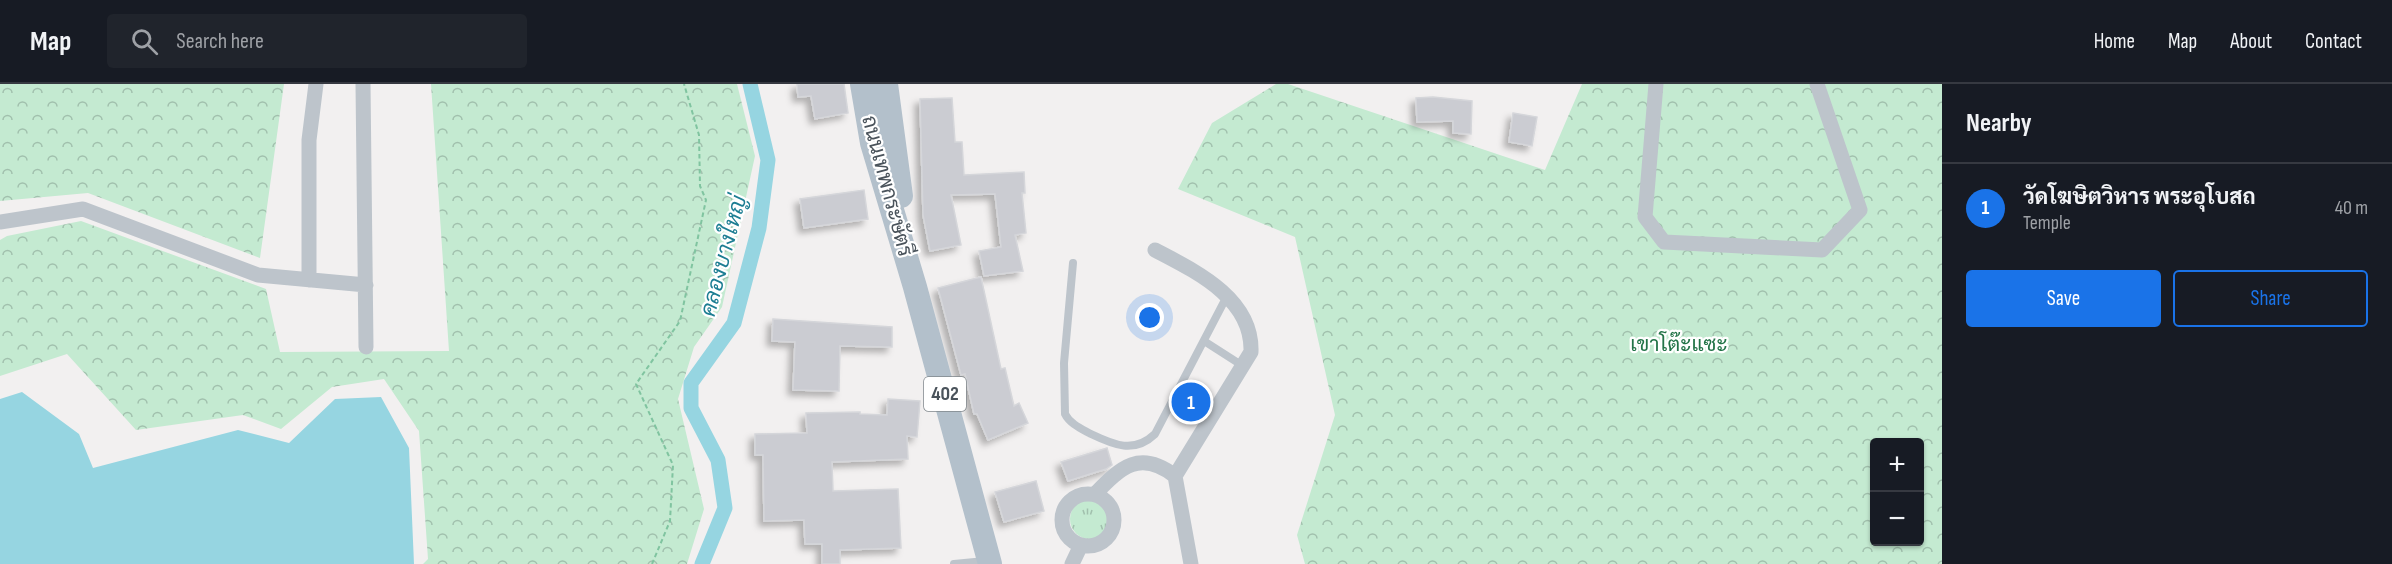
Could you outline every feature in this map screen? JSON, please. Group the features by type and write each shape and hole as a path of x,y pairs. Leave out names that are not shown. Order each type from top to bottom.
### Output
{"main road":[{"name":"ถนนเทพกระษัตรี","path":"862,84 882,142 915,287 990,562"},
{"name":"ถนนเทพกระษัตรี","path":"882,142 886,84"}],"street":[{"path":"309,280 309,140 316,84"},
{"path":"363,84 366,347"},
{"path":"1656,84 1645,217 1664,242 1822,250 1860,210 1817,84"},
{"path":"0,222 6,219 83,209 258,275 366,285"},
{"path":"1155,250 1189,268 1228,294 1252,339 1251,352 1175,476 1191,564"},
{"path":"1095,494 1121,470 1147,461 1175,476"},
{"path":"1082,494 1095,494 1106,499 1111,506 1115,521 1113,529 1103,541 1095,545 1081,544 1069,538 1064,530 1063,512 1073,498 1082,494"},
{"path":"1072,564 1081,544"}],"lane":[{"path":"1073,263 1064,363 1065,410 1068,420 1118,447 1132,447 1147,442 1155,434 1228,294"},
{"path":"1204,341 1243,366"},
{"path":"954,564 990,562"}],"path":[{"path":"652,564 670,521 673,465 636,384 680,321 706,200 700,186 699,135 684,84"}],"green space":[{"path":"0,84 284,84 260,258 88,193 0,201"},
{"path":"431,84 737,84 755,156 722,307 694,347 678,399 704,509 687,564 423,564 428,559 419,431 384,379 332,387 281,429 243,415 136,430 67,354 0,376 0,240 7,236 81,221 266,289 280,352 449,351"},
{"name":"เขาโต๊ะแซะ","path":"1276,84 1288,84 1545,170 1582,84 1942,84 1942,564 1305,564 1297,535 1335,415 1295,237 1178,189 1212,123"},
{"path":"1090,499 1104,505 1110,519 1104,533 1090,539 1076,533 1070,519 1076,505"}],"water":[{"path":"22,392 79,434 93,468 238,430 289,443 335,399 381,397 409,448 414,564 0,564 0,399"}],"building":[{"path":"797,84 844,84 848,113 815,119 811,96 798,97"},
{"path":"1433,97 1472,101 1471,134 1453,133 1453,121 1417,122 1416,98"},
{"path":"952,98 955,142 962,142 964,175 1024,172 1025,193 1022,193 1026,233 1015,235 1023,271 984,276 979,251 1001,247 995,194 951,195 961,245 930,251 923,215 920,99"},
{"path":"1513,113 1537,117 1532,146 1509,142"},
{"path":"864,190 868,219 804,228 800,199"},
{"path":"981,277 1001,369 1005,368 1014,406 1019,403 1028,423 988,440 977,414 974,414 965,374 961,375 938,288"},
{"path":"773,319 892,327 892,347 840,346 839,391 793,390 795,342 772,341"},
{"path":"888,399 920,401 917,437 907,436 908,459 832,462 833,491 898,489 901,548 840,550 840,564 822,564 822,544 805,544 804,520 764,521 763,455 755,455 755,434 807,433 806,413 860,412 860,414 887,415"},
{"path":"1107,448 1112,465 1068,481 1061,462"},
{"path":"1036,481 1044,511 1004,522 995,492"}],"waterway":[{"name":"คลองบางใหญ่","path":"702,564 725,508 718,460 691,408 691,383 734,323 759,228 768,160 750,84"}],"place":[{"name":"วัดโฆษิตวิหาร พระอุโบสถ","path":"1191,402"}]}
